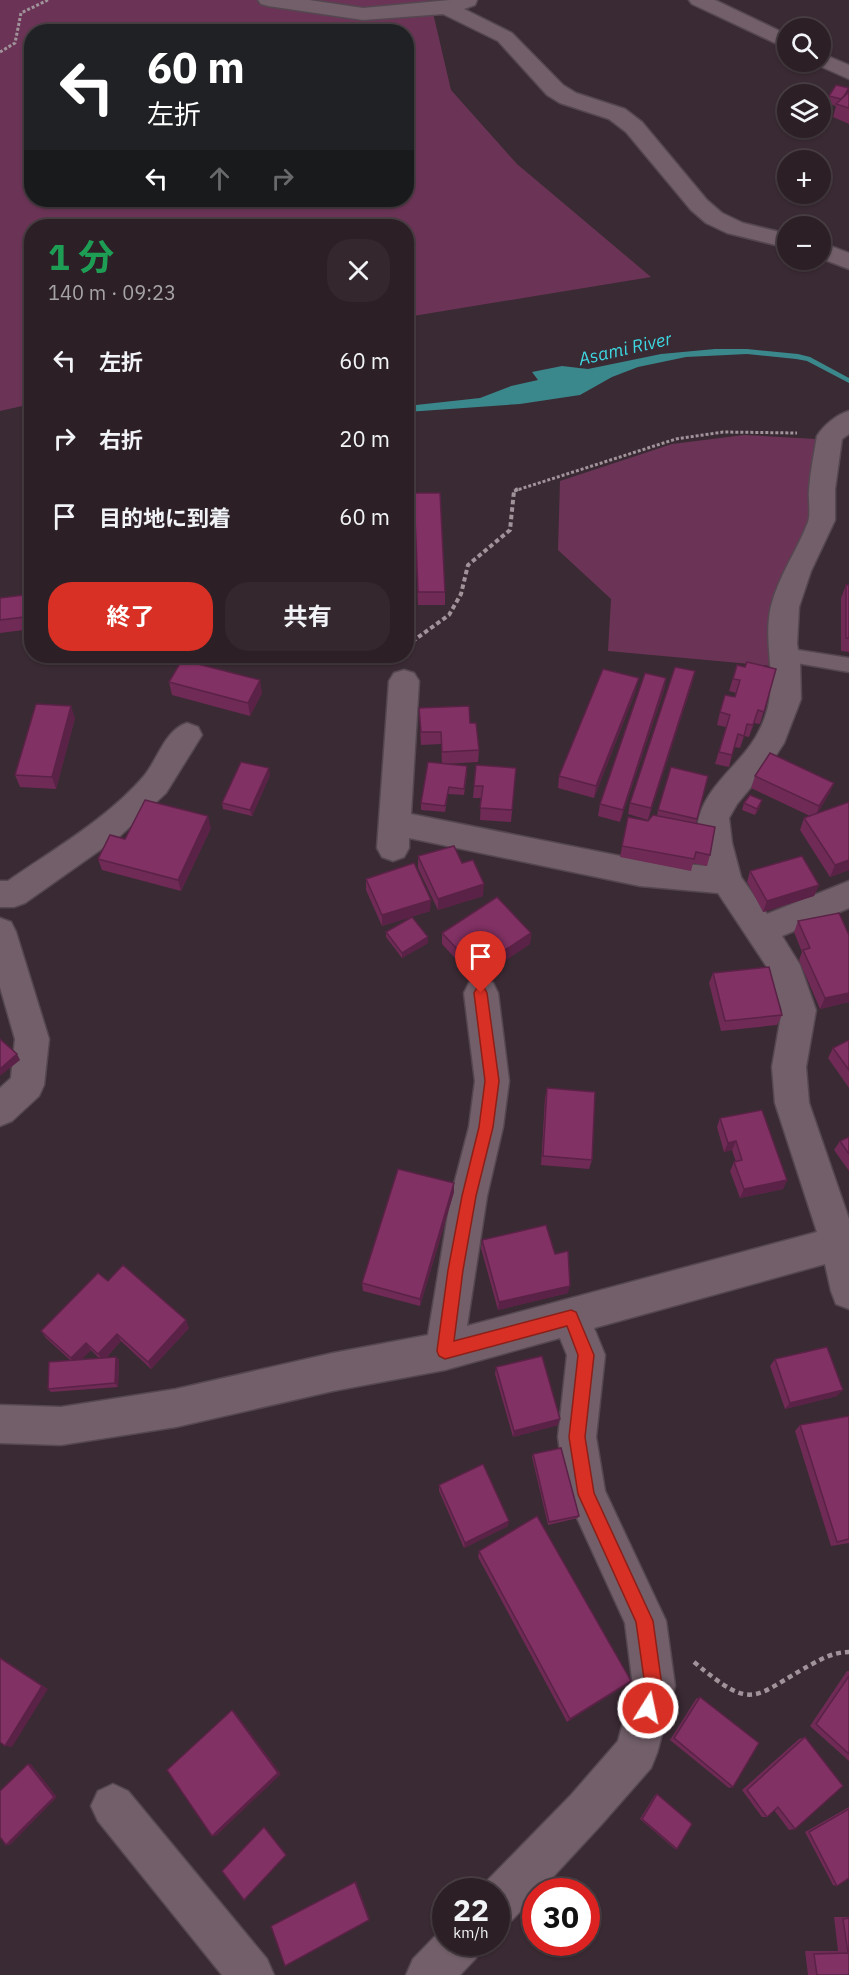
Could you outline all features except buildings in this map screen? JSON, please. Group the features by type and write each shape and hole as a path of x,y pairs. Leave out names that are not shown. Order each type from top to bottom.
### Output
{"street":[{"path":"268,0 363,14 446,8 472,0"},
{"path":"699,0 777,38"},
{"path":"446,8 505,38 555,90 568,98 617,114 634,127 699,205 714,218 735,228 777,238"},
{"path":"831,64 849,73"},
{"path":"831,254 849,262"},
{"path":"840,428 822,489 822,519 797,571 785,607 783,644 786,699 772,735 760,755 726,795 714,818 716,843 727,881 784,965 799,1010 789,1067 792,1103 844,1240 849,1291"},
{"path":"404,681 394,836 640,873 727,881"},
{"path":"0,894 14,894 109,827 155,784 187,735"},
{"path":"760,930 849,894"},
{"path":"818,908 842,916 849,922"},
{"path":"0,932 33,1039 27,1085 0,1110"},
{"path":"445,1351 456,1270 469,1196 486,1127 492,1081 481,993"},
{"path":"0,1424 61,1426 176,1408 333,1372 445,1351 571,1318 844,1240"},
{"path":"510,1889 586,1810 636,1753 654,1686 645,1621 586,1494 577,1437 586,1355 571,1318"},
{"path":"113,1806 251,1975"},
{"path":"429,1975 447,1956"}],"lane":[{"path":"785,655 849,665"}],"path":[{"path":"0,52 15,43 21,13 48,0"},
{"path":"414,640 449,615 460,594 468,565 510,530 513,519 514,491 676,439 723,432 784,432 840,428"},
{"path":"645,1621 714,1678 741,1695 758,1695 811,1664 839,1651 849,1652"}],"shaded area":[{"path":"0,0 430,0 451,90 517,164 651,277 414,316 414,219 24,219 24,406 0,411"},
{"path":"744,435 816,439 810,527 773,666 608,651 611,599 558,550 560,481 672,444"}],"water":[{"path":"715,349 747,349 798,354 810,357 849,378 849,383 807,361 796,359 747,354 686,357 638,367 612,377 580,395 520,404 414,412 414,405 480,398 511,386 538,380 532,372 562,366 588,369 661,354"}],"route":[{"path":"481,993 492,1081 486,1127 469,1196 456,1270 445,1351 571,1318 586,1355 577,1437 586,1494 645,1621 654,1686 648,1708"}],"water label":[{"name":"Asami River","path":"625,349"}]}
